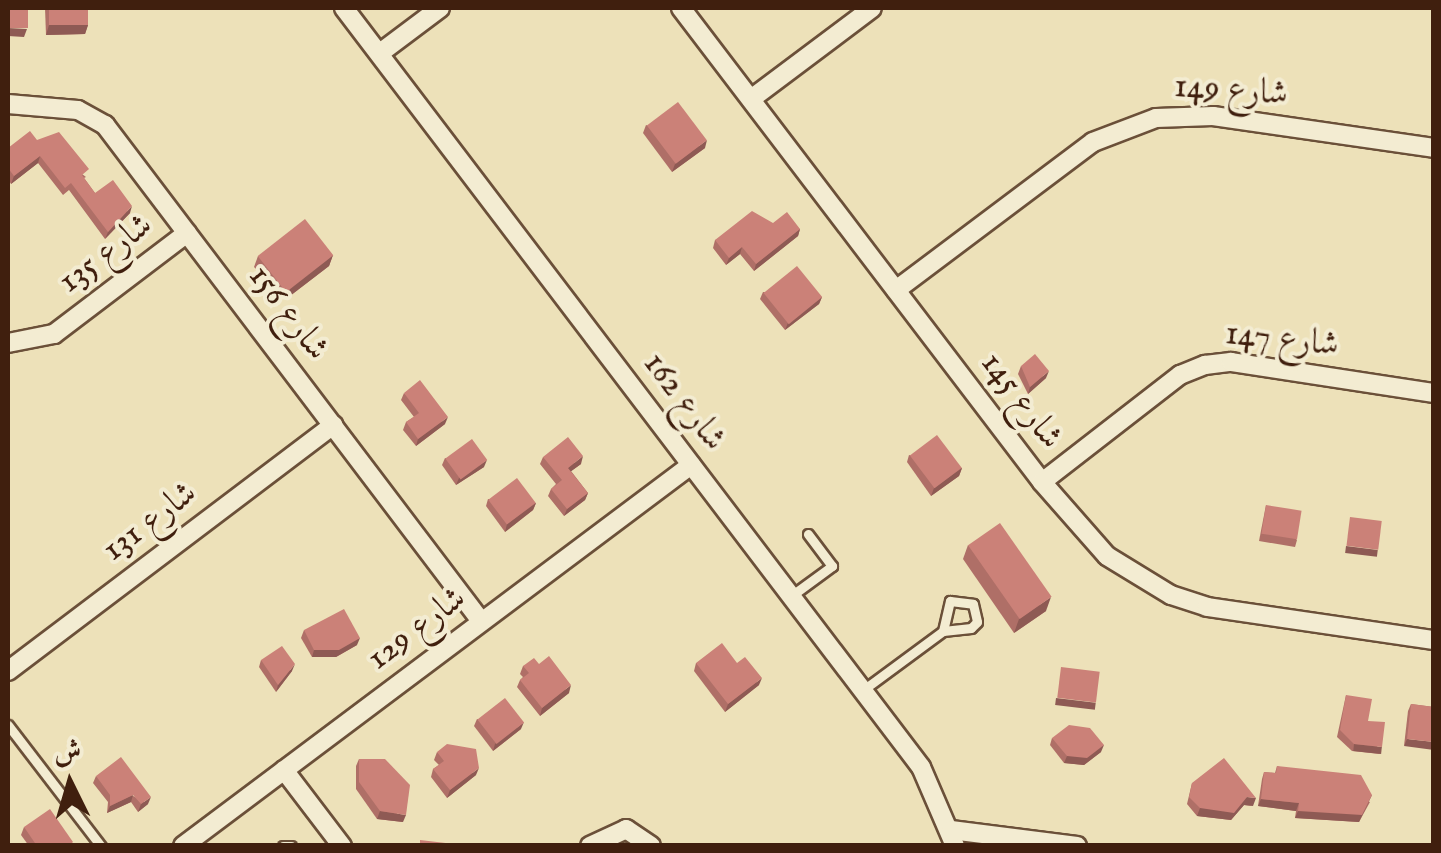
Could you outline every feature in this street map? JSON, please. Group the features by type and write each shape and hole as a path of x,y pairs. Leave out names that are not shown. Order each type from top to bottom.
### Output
{"street":[{"name":"شارع 162","path":"344,8 921,767 953,838"},
{"path":"380,53 440,8"},
{"name":"شارع 145","path":"681,8 1042,482 1107,556 1171,595 1244,614 1434,640"},
{"path":"751,99 872,8"},
{"name":"شارع 156","path":"8,104 93,116 481,621"},
{"name":"شارع 149","path":"896,290 1093,142 1156,118 1213,116 1434,148"},
{"name":"شارع 135","path":"8,344 54,334 187,234"},
{"name":"شارع 147","path":"1042,482 1180,375 1204,365 1231,362 1434,393"},
{"name":"شارع 131","path":"8,671 332,425"},
{"name":"شارع 129","path":"183,846 691,465"},
{"path":"284,770 342,846"},
{"path":"590,846 626,829 651,846"},
{"path":"953,838 1077,846"}],"lane":[{"path":"791,596 832,566 808,534"},
{"path":"863,690 944,631 971,628 978,622 972,604 950,601 944,631"},
{"path":"8,725 101,846"}],"building":[{"path":"8,8 28,8 28,28 8,28"},
{"path":"49,8 88,8 88,25 49,25"},
{"path":"678,102 707,140 676,164 647,125"},
{"path":"30,131 37,140 59,132 89,169 82,175 95,193 113,180 132,206 108,232 71,183 65,188 40,156 14,176 8,168 8,148"},
{"path":"752,211 773,223 787,212 800,229 756,264 742,247 729,258 715,240"},
{"path":"305,219 333,255 286,292 258,256"},
{"path":"797,266 822,297 789,324 764,293"},
{"path":"1035,354 1049,371 1030,387 1021,366"},
{"path":"420,380 448,417 418,439 406,422 419,413 404,393"},
{"path":"937,435 962,468 935,488 910,455"},
{"path":"568,437 583,456 568,468 588,493 567,509 551,489 562,480 543,457"},
{"path":"472,439 487,460 461,479 445,458"},
{"path":"517,478 536,503 507,524 488,500"},
{"path":"1266,505 1302,511 1297,539 1261,534"},
{"path":"1350,517 1382,521 1378,550 1346,546"},
{"path":"1000,523 1052,597 1020,619 968,545"},
{"path":"344,609 360,638 339,650 314,650 304,630"},
{"path":"722,643 737,663 745,657 762,678 728,704 696,663"},
{"path":"282,646 295,664 278,685 261,660"},
{"path":"549,656 571,685 542,708 520,680 529,673 523,666 534,658 539,664"},
{"path":"1061,667 1100,672 1096,703 1057,698"},
{"path":"1346,695 1372,699 1368,721 1385,722 1382,747 1354,744 1340,730"},
{"path":"505,698 524,722 497,744 477,720"},
{"path":"1411,704 1434,707 1434,742 1407,739"},
{"path":"1069,725 1090,728 1104,745 1087,758 1067,756 1052,738"},
{"path":"447,744 476,749 479,768 450,790 433,769 444,761 437,752"},
{"path":"121,757 151,797 141,804 133,795 110,806 110,795 96,776"},
{"path":"1224,758 1256,798 1247,797 1234,813 1200,808 1189,797 1192,783"},
{"path":"359,759 385,759 410,785 406,815 380,811 359,782"},
{"path":"1277,766 1361,775 1372,795 1362,815 1298,811 1299,803 1261,799 1264,772 1276,773"},
{"path":"50,809 73,842 69,846 37,846 24,827"},
{"path":"420,840 454,844 455,846 420,846"}]}
